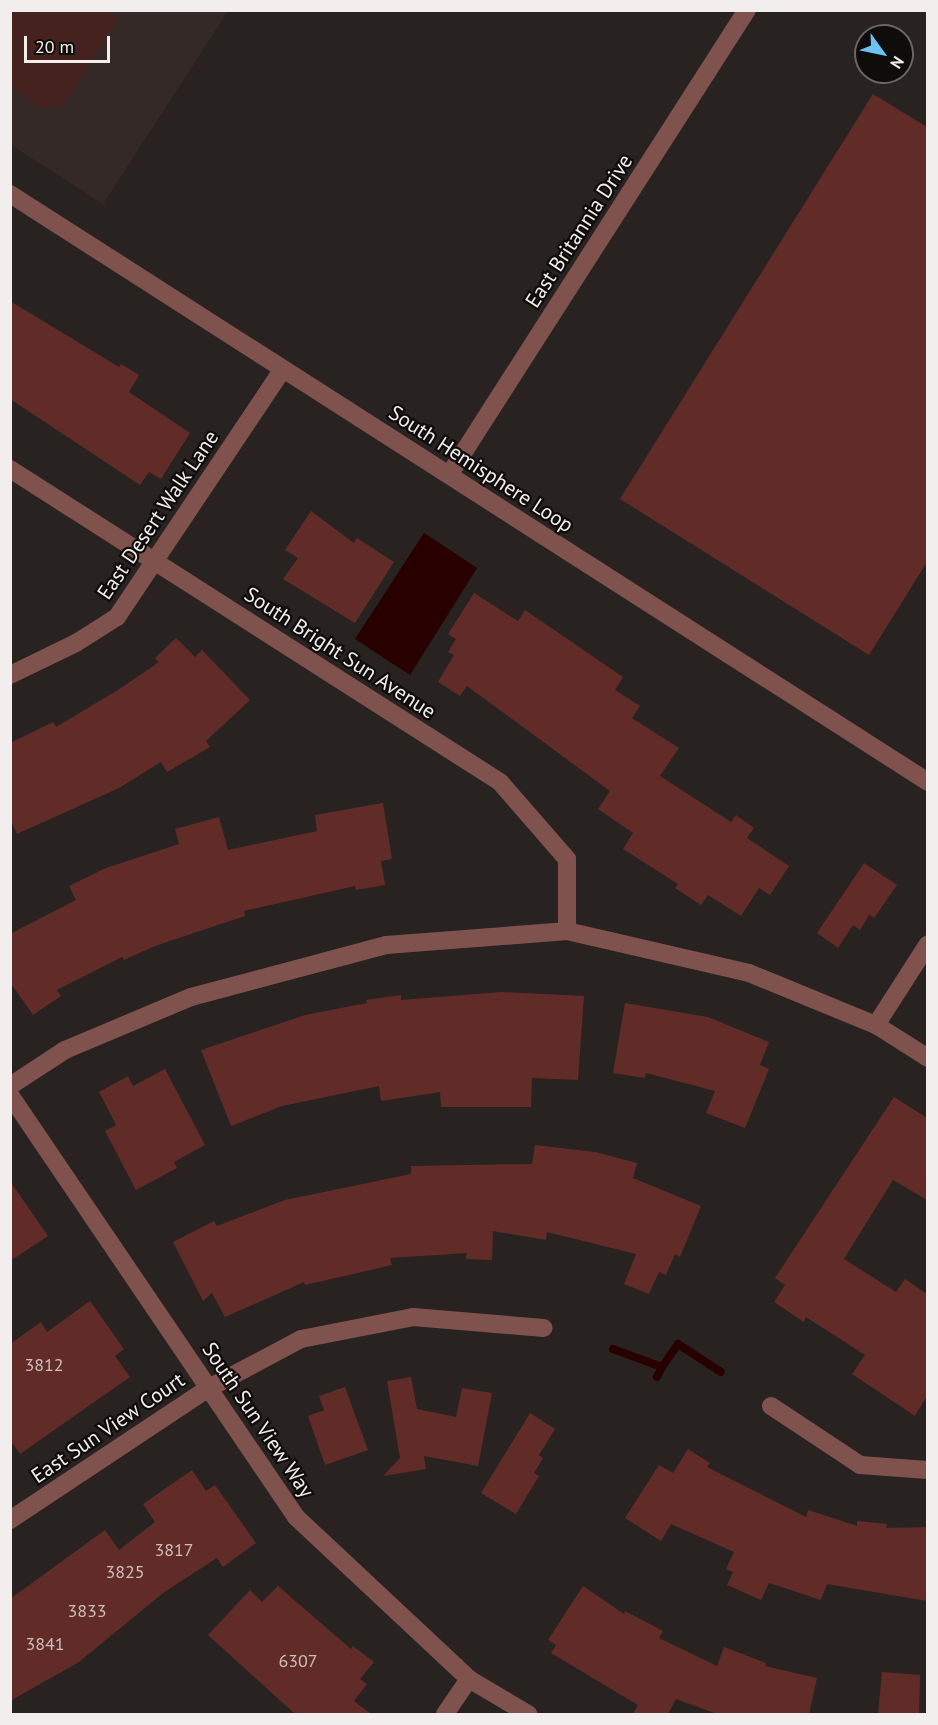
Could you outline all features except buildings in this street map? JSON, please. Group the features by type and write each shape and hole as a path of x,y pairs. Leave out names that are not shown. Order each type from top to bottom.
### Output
{"street":[{"name":"East Britannia Drive","path":"449,475 747,10"},
{"name":"South Hemisphere Loop","path":"10,194 927,782"},
{"name":"East Desert Walk Lane","path":"10,675 76,643 117,617 156,562 283,369"},
{"name":"South Bright Sun Avenue","path":"10,469 500,782 567,859 567,931"},
{"path":"10,1086 66,1050 191,997 386,945 567,931 749,973 876,1025 927,1058"},
{"path":"876,1025 927,944"},
{"name":"South Sun View Way","path":"10,1095 296,1517 469,1679 528,1714"},
{"name":"East Sun View Court","path":"10,1520 209,1388 301,1339 413,1317 544,1328"},
{"path":"771,1406 860,1465 927,1470"},
{"path":"445,1714 469,1679"}],"shaded area":[{"path":"20,10 106,11 118,19 62,107 40,107 11,87 11,14"},
{"path":"10,11 228,11 103,204 11,145"},
{"path":"424,533 477,568 410,675 355,639"}],"waterway":[{"path":"662,1367 678,1344 721,1372"},
{"path":"613,1349 662,1367 657,1377"}]}
